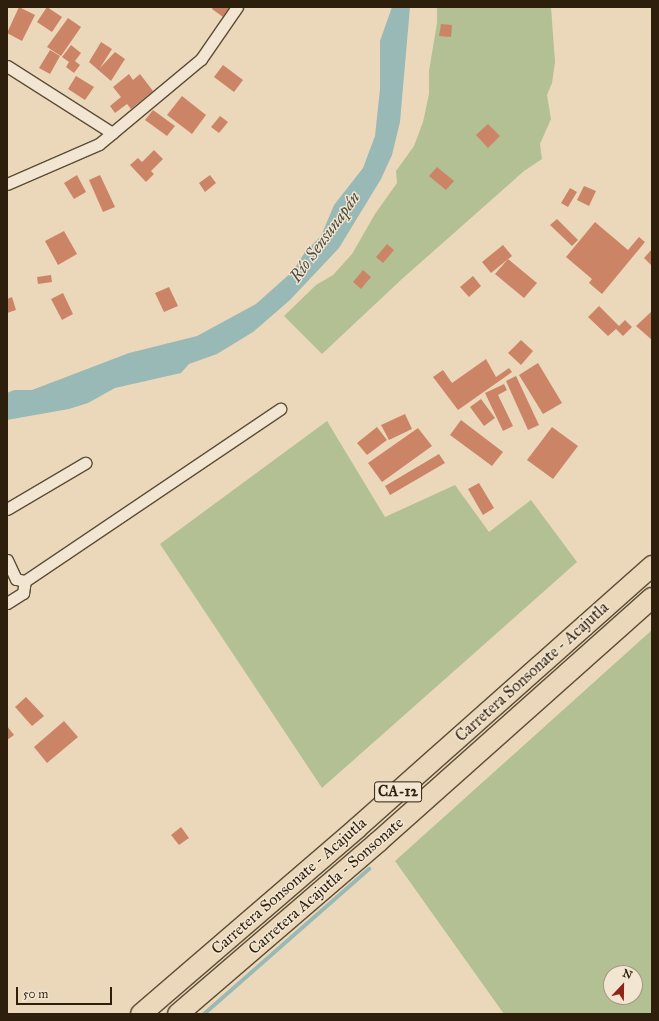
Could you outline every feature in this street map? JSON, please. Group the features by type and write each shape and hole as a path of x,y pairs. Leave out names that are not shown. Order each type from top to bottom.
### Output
{"highway":[{"name":"Carretera Sonsonate - Acajutla","path":"141,1014 357,828 652,566"},
{"name":"Carretera Acajutla - Sonsonate","path":"178,1014 378,842 652,598"}],"street":[{"path":"7,184 99,144 201,59 238,7"},
{"path":"7,66 112,133"},
{"path":"7,560 16,579 25,581 280,409"},
{"path":"7,510 85,462"},
{"path":"7,603 24,593 25,581"}],"green space":[{"path":"437,7 551,7 555,62 552,83 547,95 551,119 540,144 542,159 524,171 402,279 322,354 284,316 316,285 333,275 352,254 375,214 397,183 396,171 414,146 423,122 429,94 429,71 437,23"},
{"path":"327,421 385,517 455,485 489,532 531,500 577,562 322,788 160,544"},
{"path":"652,630 652,1014 504,1014 395,861"}],"water":[{"name":"Río Sensunapán","path":"392,7 410,7 400,122 392,155 381,179 339,248 290,300 253,332 217,354 189,364 181,373 115,388 88,403 69,409 7,420 7,393 14,390 32,390 129,353 197,336 256,304 293,271 305,252 321,236 334,205 363,168 375,136 380,89 380,41"}],"building":[{"path":"19,7 35,15 22,41 7,33"},
{"path":"47,7 62,17 52,32 37,22"},
{"path":"213,7 229,8 223,17 212,9"},
{"path":"68,18 81,27 61,56 47,47"},
{"path":"441,24 452,25 451,37 439,36"},
{"path":"101,42 112,49 100,68 115,52 125,59 111,81 89,62"},
{"path":"71,45 81,53 75,61 80,65 74,73 66,67 69,62 62,57"},
{"path":"50,50 60,56 50,74 39,68"},
{"path":"223,65 243,80 234,92 214,77"},
{"path":"129,74 133,80 140,74 153,91 131,109 127,104 115,113 110,106 121,97 113,87"},
{"path":"76,76 94,87 85,100 68,89"},
{"path":"182,96 206,115 192,134 167,115"},
{"path":"153,110 175,126 167,136 145,120"},
{"path":"220,116 228,122 219,133 211,127"},
{"path":"488,124 500,136 488,148 476,135"},
{"path":"154,150 163,159 151,171 154,174 146,182 130,165 138,158 142,162"},
{"path":"437,167 454,181 446,190 429,176"},
{"path":"77,175 86,192 74,199 64,183"},
{"path":"100,175 115,207 103,212 89,180"},
{"path":"210,175 216,183 205,192 199,183"},
{"path":"584,186 596,191 589,206 577,200"},
{"path":"570,188 577,192 568,207 561,203"},
{"path":"557,219 578,240 572,246 550,225"},
{"path":"595,222 628,250 639,237 645,242 602,294 589,283 592,279 566,257"},
{"path":"64,231 77,254 58,265 45,241"},
{"path":"387,244 394,250 383,263 376,257"},
{"path":"503,245 512,256 491,273 482,262"},
{"path":"652,249 652,266 644,258"},
{"path":"508,259 537,283 524,298 495,274"},
{"path":"363,270 371,277 361,289 353,282"},
{"path":"51,275 52,282 38,284 37,277"},
{"path":"473,276 481,286 469,297 460,287"},
{"path":"169,287 178,306 164,312 155,293"},
{"path":"63,293 73,314 62,320 51,299"},
{"path":"12,297 16,310 7,313 7,299"},
{"path":"599,306 619,326 625,320 632,327 623,336 616,329 608,336 588,317"},
{"path":"652,311 652,340 636,326"},
{"path":"521,340 533,351 521,365 508,353"},
{"path":"486,359 496,377 509,368 512,372 458,410 433,377 443,370 452,383"},
{"path":"538,363 562,403 543,414 519,375"},
{"path":"516,376 539,425 528,430 506,381"},
{"path":"504,384 507,390 498,395 513,426 503,431 485,393"},
{"path":"481,399 495,418 484,426 470,407"},
{"path":"405,414 412,429 389,440 381,425"},
{"path":"461,420 503,452 492,466 450,435"},
{"path":"377,427 387,440 367,455 357,443"},
{"path":"552,427 578,446 553,479 527,460"},
{"path":"418,428 432,446 382,482 368,463"},
{"path":"439,454 445,463 390,495 385,486"},
{"path":"479,483 494,508 483,515 468,489"},
{"path":"26,697 44,716 32,726 15,707"},
{"path":"64,721 78,737 47,763 34,747"},
{"path":"7,726 14,735 7,740"},
{"path":"181,827 189,838 179,845 171,835"}],"waterway":[{"path":"204,1014 369,869"}]}
